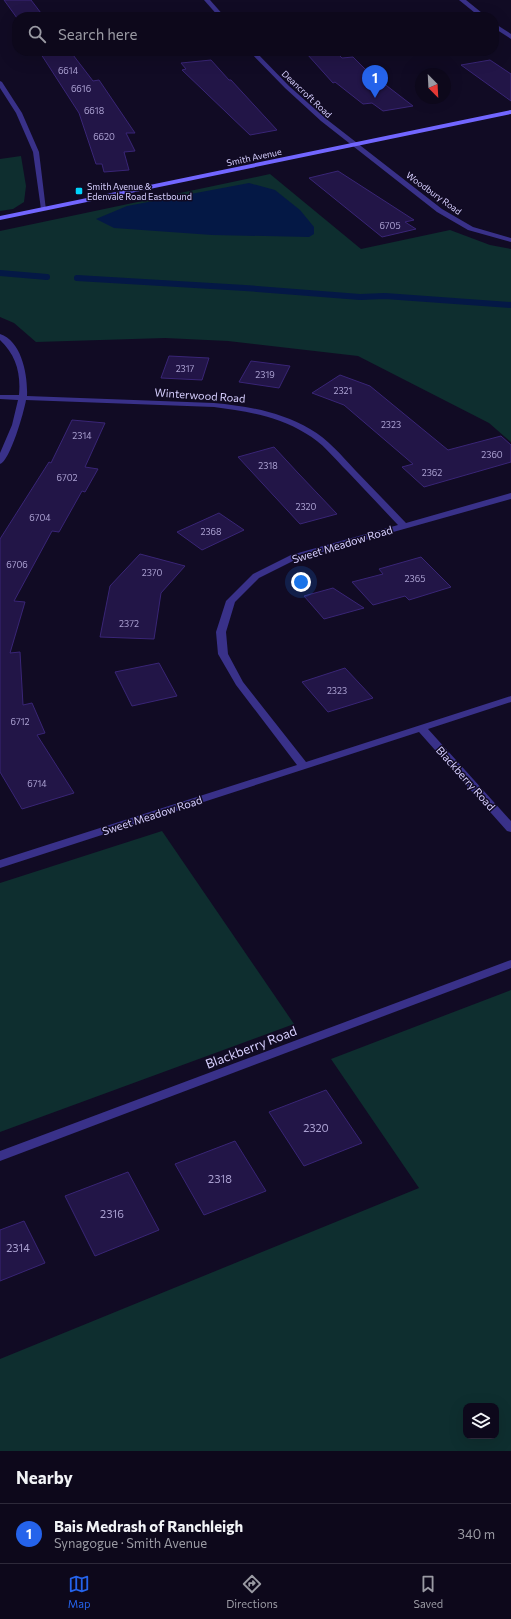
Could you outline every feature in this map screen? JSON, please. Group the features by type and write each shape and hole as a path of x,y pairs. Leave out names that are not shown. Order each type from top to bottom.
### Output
{"main road":[{"name":"Smith Avenue","path":"0,218 354,146 511,112"}],"street":[{"path":"207,0 218,12"},
{"path":"462,0 478,12"},
{"path":"499,29 511,37"},
{"name":"Deancroft Road","path":"257,56 291,93 354,146"},
{"path":"0,83 19,114 36,152 44,209"},
{"name":"Woodbury Road","path":"354,146 448,216 466,226 511,240"},
{"path":"0,336 11,347 19,359 23,376 23,396 17,421 10,442 0,462"},
{"name":"Winterwood Road","path":"0,397 23,396 214,405 240,408 287,421 308,431 328,446 403,526"},
{"name":"Sweet Meadow Road","path":"303,765 239,683 223,654 221,632 231,601 256,576 294,557 511,496"},
{"name":"Sweet Meadow Road","path":"0,864 511,699"},
{"name":"Blackberry Road","path":"421,728 511,828"},
{"name":"Blackberry Road","path":"0,1156 511,964"}],"green space":[{"path":"21,156 26,186 24,202 13,209 0,211 0,159"},
{"path":"270,174 361,249 450,230 490,245 511,249 511,442 489,423 358,356 228,341 165,338 36,342 14,323 0,317 0,231"},
{"path":"162,831 294,1024 0,1132 0,883"},
{"path":"511,990 511,1451 0,1451 0,1359 419,1188 331,1059"}],"water":[{"path":"249,183 275,190 300,210 314,227 314,234 309,237 212,235 114,228 96,219 127,206"}],"building":[{"path":"4,0 31,0 40,12 13,12"},
{"path":"42,56 74,56 93,81 99,80 135,133 126,133 135,151 124,152 129,170 104,172 102,164 96,164 79,113"},
{"path":"309,56 340,56 342,58 353,57 365,69 413,106 383,111 372,103 363,104 335,82 333,83"},
{"path":"211,60 277,130 250,135 182,70 186,69 181,63"},
{"path":"490,60 511,74 511,101 461,65"},
{"path":"338,171 414,220 405,222 416,229 382,237 309,178"},
{"path":"169,356 209,358 202,380 161,378"},
{"path":"251,361 290,366 279,388 239,382"},
{"path":"340,375 370,386 448,450 501,436 511,445 511,462 424,487 402,467 413,464 344,405 312,393"},
{"path":"72,420 105,423 85,467 98,469 85,492 82,491 59,532 52,531 14,601 25,602 10,653 20,652 23,705 32,703 45,733 37,735 74,793 22,809 0,772 0,539 49,462 51,463"},
{"path":"274,447 337,514 300,524 238,457"},
{"path":"219,513 244,530 202,550 177,532"},
{"path":"140,554 185,566 161,593 154,639 100,637 110,586"},
{"path":"421,557 451,587 409,600 405,596 373,605 352,582 383,574 379,569"},
{"path":"333,588 364,608 324,619 304,596"},
{"path":"159,663 177,696 132,706 115,672"},
{"path":"345,668 373,698 328,712 302,682"},
{"path":"326,1090 362,1143 304,1166 269,1112"},
{"path":"235,1141 266,1191 204,1215 175,1164"},
{"path":"128,1172 159,1230 95,1256 65,1196"},
{"path":"24,1221 45,1263 0,1281 0,1230"}],"waterway":[{"path":"0,273 47,277"},
{"path":"77,278 245,288 360,297 385,296 511,305"}],"place":[{"name":"Bais Medrash of Ranchleigh","path":"375,98"},
{"name":"Smith Avenue & Edenvale Road Eastbound","path":"79,191"}]}
